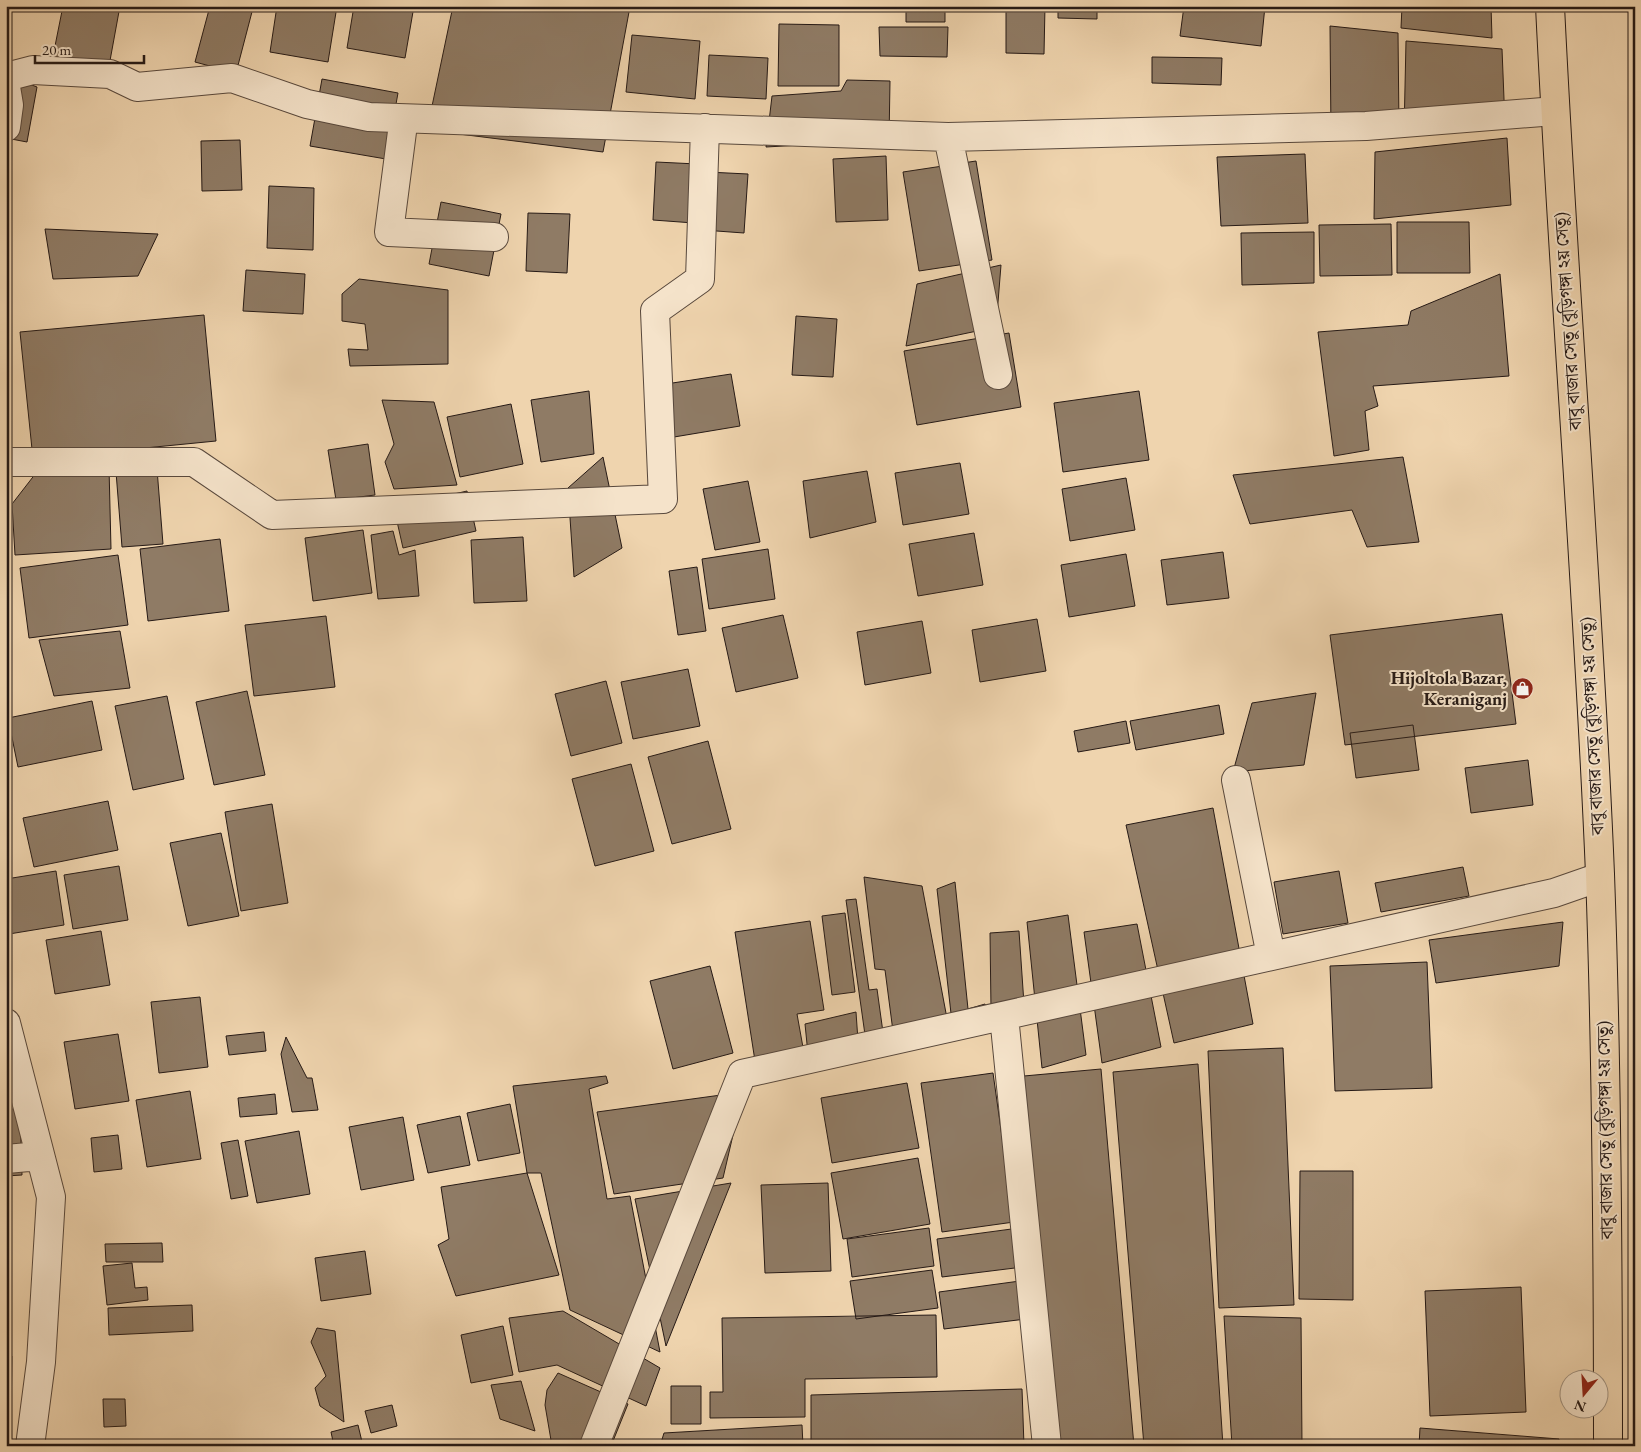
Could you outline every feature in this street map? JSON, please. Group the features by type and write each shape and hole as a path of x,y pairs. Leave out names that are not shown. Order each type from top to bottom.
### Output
{"highway":[{"name":"বাবু বাজার সেতু (বুড়িগঙ্গা ২য় সেতু)","path":"1550,6 1585,584 1600,877 1608,1258 1608,1446"}],"street":[{"path":"6,76 33,70 110,74 137,87 232,78 306,104 369,117 948,137 1366,126 1555,111"},
{"path":"6,87 9,104 6,127"},
{"path":"402,124 389,232 494,237"},
{"path":"6,462 194,462 272,515 663,499 655,311 700,279 705,128"},
{"path":"948,137 998,375"},
{"path":"1236,780 1271,956"},
{"path":"594,1446 742,1074 1554,893 1600,877"},
{"path":"1004,1016 1047,1446"},
{"path":"6,1023 51,1197 41,1362 30,1446"},
{"path":"6,1159 40,1156"}],"building":[{"path":"63,6 120,6 107,77 51,66"},
{"path":"210,6 253,8 236,73 195,62"},
{"path":"277,6 337,6 328,62 270,52"},
{"path":"354,6 414,6 405,58 347,48"},
{"path":"453,6 601,6 629,12 603,152 427,130"},
{"path":"906,6 945,6 945,22 906,22"},
{"path":"1006,6 1045,6 1044,54 1006,53"},
{"path":"1058,6 1097,6 1097,19 1058,18"},
{"path":"1184,6 1265,6 1261,46 1180,36"},
{"path":"1402,6 1491,6 1492,38 1401,28"},
{"path":"779,24 839,25 839,86 778,86"},
{"path":"1330,26 1398,33 1399,128 1331,134"},
{"path":"879,27 948,27 947,57 880,56"},
{"path":"632,35 700,41 695,99 626,92"},
{"path":"1406,41 1502,49 1505,124 1404,133"},
{"path":"709,55 768,58 766,99 707,96"},
{"path":"1152,57 1222,58 1221,85 1152,83"},
{"path":"6,75 37,87 27,142 6,138"},
{"path":"322,79 398,93 386,159 310,146"},
{"path":"847,80 890,81 889,140 766,147 772,96 841,91"},
{"path":"1507,138 1511,205 1374,219 1375,152"},
{"path":"240,140 242,190 202,191 201,141"},
{"path":"1305,154 1308,223 1221,226 1217,157"},
{"path":"886,156 888,220 836,222 833,159"},
{"path":"976,161 992,260 919,271 903,172"},
{"path":"656,162 697,164 694,223 653,220"},
{"path":"707,172 748,174 744,233 703,230"},
{"path":"269,186 314,188 313,250 267,248"},
{"path":"441,202 501,214 489,276 429,264"},
{"path":"528,213 570,214 567,273 526,271"},
{"path":"1397,222 1469,222 1470,273 1397,273"},
{"path":"1391,224 1392,275 1320,276 1319,225"},
{"path":"45,229 158,234 138,276 53,279"},
{"path":"1314,232 1314,283 1242,285 1241,233"},
{"path":"1001,265 996,327 906,346 917,284"},
{"path":"246,270 305,274 303,314 243,311"},
{"path":"1500,274 1509,376 1373,386 1378,406 1365,411 1369,450 1334,456 1318,332 1408,325 1411,311"},
{"path":"359,279 448,290 448,364 350,366 348,349 368,350 365,324 342,321 342,294"},
{"path":"204,315 216,441 33,459 20,332"},
{"path":"796,316 837,319 833,377 792,375"},
{"path":"1009,333 1021,407 917,425 904,351"},
{"path":"731,374 740,426 674,437 666,384"},
{"path":"589,391 594,454 541,462 531,400"},
{"path":"1139,391 1149,460 1063,472 1054,403"},
{"path":"382,400 434,402 457,485 394,489 385,462 394,444"},
{"path":"511,404 523,464 460,477 447,417"},
{"path":"368,444 375,495 336,500 328,450"},
{"path":"603,457 622,548 574,577 568,488"},
{"path":"1403,457 1419,542 1367,547 1352,510 1250,524 1233,475"},
{"path":"960,463 969,514 903,525 895,473"},
{"path":"109,467 111,549 15,555 12,504 36,473"},
{"path":"157,469 163,544 122,547 116,472"},
{"path":"867,471 876,522 810,538 803,481"},
{"path":"1126,478 1135,530 1070,541 1062,489"},
{"path":"748,481 760,542 715,550 703,489"},
{"path":"467,491 476,531 403,548 394,508"},
{"path":"363,530 372,593 313,601 305,538"},
{"path":"393,531 399,555 415,550 419,596 378,599 371,535"},
{"path":"974,533 983,585 918,596 909,544"},
{"path":"523,537 527,601 474,603 471,540"},
{"path":"220,539 229,611 148,621 140,549"},
{"path":"768,549 775,599 709,609 702,559"},
{"path":"1223,552 1229,598 1167,605 1161,560"},
{"path":"1126,554 1135,606 1069,617 1061,565"},
{"path":"118,555 128,625 29,638 20,568"},
{"path":"697,567 706,631 678,635 669,571"},
{"path":"1502,614 1516,724 1345,745 1330,635"},
{"path":"783,615 798,678 736,692 722,628"},
{"path":"326,616 335,687 254,696 245,625"},
{"path":"1037,619 1046,671 980,682 972,630"},
{"path":"922,621 931,673 865,685 857,632"},
{"path":"120,631 130,688 54,696 39,640"},
{"path":"688,669 700,726 633,739 621,682"},
{"path":"606,681 622,743 571,756 555,694"},
{"path":"247,691 265,775 214,785 196,702"},
{"path":"1316,693 1304,765 1233,772 1252,703"},
{"path":"167,696 184,779 133,790 115,706"},
{"path":"92,701 102,750 18,767 8,718"},
{"path":"1219,705 1224,734 1136,750 1130,721"},
{"path":"1126,721 1130,743 1078,752 1074,731"},
{"path":"1413,725 1419,770 1356,778 1350,733"},
{"path":"708,741 731,829 672,844 648,757"},
{"path":"1528,760 1533,805 1471,813 1465,768"},
{"path":"631,764 654,851 595,866 572,779"},
{"path":"108,801 118,850 34,867 23,818"},
{"path":"272,804 288,903 241,911 225,812"},
{"path":"1213,808 1253,1024 1174,1043 1126,825"},
{"path":"221,833 239,916 188,926 170,843"},
{"path":"119,866 128,920 73,929 64,875"},
{"path":"1463,867 1469,896 1381,912 1375,883"},
{"path":"56,871 64,925 9,934 6,914 6,879"},
{"path":"1339,871 1348,923 1283,934 1274,882"},
{"path":"864,877 922,886 949,1029 894,1039 885,970 875,969"},
{"path":"955,882 968,1009 985,1004 994,1029 954,1040 937,889"},
{"path":"856,899 869,990 877,989 886,1054 868,1056 846,900"},
{"path":"845,913 855,992 832,995 822,916"},
{"path":"1068,915 1086,1055 1042,1068 1027,922"},
{"path":"810,921 824,1010 797,1014 804,1053 755,1061 735,932"},
{"path":"1563,922 1559,966 1436,983 1429,940"},
{"path":"1137,924 1161,1047 1102,1063 1084,932"},
{"path":"101,931 110,985 55,994 46,940"},
{"path":"1019,931 1024,1004 991,1009 990,933"},
{"path":"1427,962 1432,1088 1335,1091 1330,966"},
{"path":"710,966 733,1053 673,1069 650,981"},
{"path":"200,997 208,1067 159,1073 151,1002"},
{"path":"856,1012 859,1055 809,1064 805,1024"},
{"path":"264,1032 266,1051 229,1055 226,1036"},
{"path":"118,1034 129,1101 75,1109 64,1042"},
{"path":"286,1037 307,1078 312,1078 318,1110 292,1112 281,1054"},
{"path":"1283,1048 1294,1305 1219,1308 1208,1051"},
{"path":"1198,1064 1223,1446 1144,1446 1113,1072"},
{"path":"1101,1069 1134,1446 1045,1446 1013,1077"},
{"path":"993,1073 1014,1222 942,1232 921,1083"},
{"path":"606,1076 608,1083 589,1089 607,1199 630,1196 660,1352 570,1310 541,1173 527,1173 513,1086"},
{"path":"907,1083 919,1148 832,1163 821,1098"},
{"path":"190,1091 201,1159 147,1167 136,1100"},
{"path":"743,1092 723,1178 614,1194 597,1112"},
{"path":"275,1094 277,1114 240,1117 238,1098"},
{"path":"510,1104 520,1153 478,1161 467,1113"},
{"path":"6,1109 20,1109 22,1175 6,1176"},
{"path":"460,1116 470,1165 428,1173 417,1125"},
{"path":"403,1117 414,1180 361,1190 349,1127"},
{"path":"299,1131 310,1194 257,1203 245,1141"},
{"path":"118,1135 122,1169 94,1172 91,1138"},
{"path":"238,1140 248,1196 231,1199 221,1143"},
{"path":"918,1158 930,1224 843,1239 831,1173"},
{"path":"1300,1171 1353,1171 1353,1300 1299,1299"},
{"path":"527,1173 559,1275 456,1296 438,1245 449,1239 441,1187"},
{"path":"731,1183 666,1346 635,1199"},
{"path":"828,1183 831,1271 765,1273 761,1185"},
{"path":"929,1228 934,1266 852,1277 847,1239"},
{"path":"1019,1228 1023,1267 942,1277 937,1239"},
{"path":"162,1243 163,1262 106,1262 105,1244"},
{"path":"365,1251 371,1294 321,1301 315,1258"},
{"path":"132,1263 135,1288 147,1287 148,1300 107,1305 103,1266"},
{"path":"932,1270 938,1308 856,1319 850,1281"},
{"path":"1020,1281 1026,1319 944,1329 939,1292"},
{"path":"1521,1287 1526,1412 1430,1416 1425,1291"},
{"path":"192,1305 193,1331 109,1335 108,1308"},
{"path":"563,1311 660,1368 646,1406 557,1365 519,1372 509,1318"},
{"path":"936,1315 937,1377 805,1379 805,1417 710,1418 710,1392 723,1392 722,1318"},
{"path":"1224,1316 1301,1318 1302,1446 1232,1446"},
{"path":"503,1326 513,1375 471,1383 461,1335"},
{"path":"317,1328 335,1331 344,1422 320,1406 315,1388 326,1376 311,1342"},
{"path":"6,1356 12,1356 11,1417 6,1417"},
{"path":"558,1373 628,1404 611,1446 552,1446 545,1405 547,1390"},
{"path":"521,1381 535,1431 500,1419 491,1385"},
{"path":"671,1386 701,1386 701,1424 671,1424"},
{"path":"1022,1389 1024,1446 811,1446 811,1395"},
{"path":"103,1399 125,1399 126,1426 104,1427"},
{"path":"392,1405 397,1426 371,1433 365,1411"},
{"path":"358,1425 363,1446 334,1446 331,1432"},
{"path":"802,1425 803,1446 660,1446 664,1433"},
{"path":"1420,1428 1559,1439 1558,1446 1419,1446"}],"place":[{"name":"Hijoltola Bazar, Keraniganj","path":"1523,688"}]}
